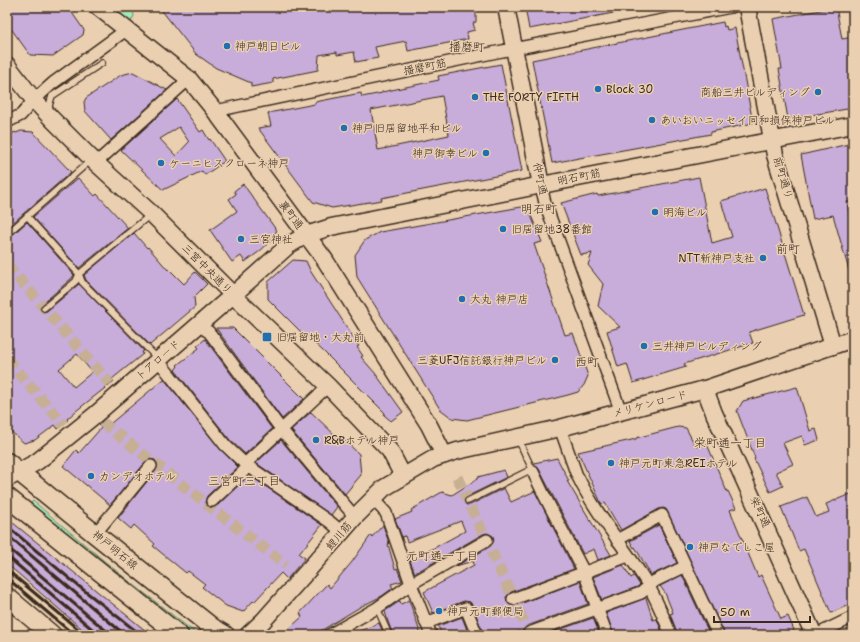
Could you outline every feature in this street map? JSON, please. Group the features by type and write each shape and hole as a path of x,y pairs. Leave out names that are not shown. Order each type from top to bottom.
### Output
{"main road":[{"name":"神戸明石線","path":"11,471 95,534 213,628 225,635"},
{"path":"7,497 179,635"},
{"path":"7,597 52,635"}],"street":[{"name":"仲町通","path":"506,7 545,203 621,412"},
{"name":"播磨町筋","path":"215,111 514,49 731,7"},
{"name":"前町通り","path":"747,7 775,155 833,346"},
{"name":"裏町通","path":"101,8 126,30 189,79 215,111 324,260 424,418 444,455"},
{"path":"7,122 21,115 34,100 53,83 126,30"},
{"name":"三宮中央通り","path":"7,65 34,100 52,119 94,161 152,214 328,386 390,451 403,476"},
{"path":"94,161 189,79"},
{"name":"明石町筋","path":"306,235 331,227 853,125"},
{"name":"トアロード","path":"11,471 42,458 95,415 234,295 289,245 306,235"},
{"path":"198,325 209,332 281,429 355,517"},
{"name":"メリケンロード","path":"444,455 560,428 705,389 852,341"},
{"path":"158,360 225,445 246,464 330,522 342,532"},
{"path":"212,501 245,470 246,464 281,429 328,386"},
{"name":"栄町通","path":"705,389 714,413 815,635"},
{"path":"560,428 577,475 591,504 649,586 662,611 671,635"},
{"name":"鯉川筋","path":"248,635 263,621 355,517 384,488 403,476 444,455"},
{"path":"95,534 151,466"},
{"path":"533,470 544,495 584,572 607,635"},
{"path":"373,499 386,513 431,635"},
{"path":"617,540 662,515 718,635"},
{"path":"329,635 377,608 411,584 487,540"},
{"path":"514,599 628,556"},
{"path":"527,634 641,592 656,581 686,566"},
{"path":"426,623 466,608 477,635"},
{"path":"815,635 853,618"}],"lane":[{"path":"52,119 49,106 52,96 102,62"},
{"path":"7,234 94,161"},
{"path":"44,308 76,281 79,274 152,214"},
{"path":"27,216 79,274 82,282 158,360"},
{"path":"468,501 533,470 517,438"},
{"path":"377,608 389,635"}],"green space":[{"path":"110,7 132,7 134,16 130,23"},
{"path":"33,501 115,570 198,635 192,635 113,573 30,504"}],"building":[{"path":"7,7 68,7 84,30 83,35 53,56 30,55 7,23"},
{"path":"159,7 476,7 476,22 473,23 475,30 467,32 468,39 408,51 406,41 375,47 378,58 356,62 354,52 337,55 337,52 319,55 318,70 273,79 273,83 251,87 251,83 216,68 196,54"},
{"path":"525,7 619,7 619,12 529,29"},
{"path":"836,7 842,39 853,37 853,108 788,119 779,69 782,69 773,19"},
{"path":"723,22 724,27 726,26 727,30 735,28 753,123 711,132 711,134 552,163 532,60"},
{"path":"501,64 522,171 381,198 382,200 332,208 313,202 258,128 271,126 268,113 361,93 362,97 382,93 439,80 438,76","holes":["442,96 449,135 378,150 371,110"]},
{"path":"133,72 167,90 111,140 85,111 84,102 86,98 121,75"},
{"path":"177,99 200,132 203,130 225,161 205,175 202,171 163,190 121,150","holes":["179,127 189,142 176,156 160,139"]},
{"path":"15,132 33,132 71,172 7,228 7,137"},
{"path":"853,143 853,201 847,202 851,224 853,223 853,273 850,274 833,215 813,219 801,155"},
{"path":"699,177 712,243 732,237 721,201 765,188 804,315 749,332 753,343 684,364 686,367 633,383 627,364 618,367 607,331 620,327 598,306 603,284 588,265 592,253 581,255 561,203 597,194 598,196"},
{"path":"78,178 95,196 97,194 128,228 79,268 33,217"},
{"name":"三宮神社","path":"243,184 277,231 269,238 271,241 245,262 241,256 232,262 210,230 237,211 229,199 236,194 234,191"},
{"name":"大丸 神戸店","path":"527,206 542,242 534,244 565,335 573,333 588,376 584,385 578,392 467,420 452,418 440,409 357,277 355,255 365,240 380,232"},
{"path":"27,222 74,275 41,305 41,311 47,311 79,284 144,351 142,352 143,354 112,379 114,381 76,411 58,429 55,425 35,440 24,443 7,428 7,238","holes":["77,354 92,372 74,387 59,369"]},
{"path":"134,233 168,270 169,269 184,284 195,272 207,284 194,297 195,307 150,345 86,280 84,275"},
{"path":"293,260 306,261 311,272 359,346 357,347 363,356 361,357 375,373 403,412 391,421 384,415 385,413 324,352 307,336 306,337 268,299 268,282"},
{"path":"216,328 233,328 304,399 282,419"},
{"path":"205,339 272,429 245,454 230,440 175,370 178,366 177,365 199,348 197,346"},
{"path":"164,379 220,449 238,467 207,496 205,502 207,506 213,508 217,506 249,475 322,525 299,554 305,558 287,579 281,573 243,612 226,606 202,587 205,584 188,571 186,573 153,546 155,544 134,525 131,529 118,518 156,470 158,464 155,460 149,459 146,462 110,505 63,466 76,450 79,453 101,428 98,425 105,419 111,423"},
{"path":"797,387 810,431 816,429 819,440 805,445 802,436 783,443 793,464 776,472 783,486 770,492 754,459 755,458 737,411 743,401"},
{"path":"311,412 339,439 341,437 359,454 361,475 345,494 291,430"},
{"path":"678,427 686,428 696,447 707,444 727,492 728,491 736,508 730,510 758,577 761,575 781,619 788,616 794,630 792,635 725,635 666,509 659,509 621,530 605,503 601,503 578,452 636,439"},
{"path":"281,440 337,507 331,515 256,463"},
{"path":"557,458 569,481 567,481 611,555 598,560 594,549 583,554 539,469 534,463"},
{"path":"504,470 507,477 466,497 464,503 470,505 504,488 511,502 535,491 574,569 511,592 506,597 507,602 511,606 515,606 580,581 588,604 527,626 523,629 522,635 519,631 511,635 484,635 470,602 464,601 433,613 424,592 474,565 473,561 456,566 491,546 494,540 493,536 487,533 483,534 415,573 410,561 465,531 461,521 407,542 405,536 402,537 395,519 412,512 411,510 442,492 452,495 478,477"},
{"path":"853,493 853,603 831,613 804,549 799,551 781,507 807,497 816,517 829,512 826,504"},
{"path":"7,518 151,635 89,635 7,564"},
{"path":"383,525 395,569 397,568 402,581 391,584 393,588 382,596 360,607 314,635 282,635 302,617 300,613 327,584 330,588 352,562 371,535 372,537"},
{"path":"659,525 677,563 651,575 630,541"},
{"path":"623,565 631,578 634,576 640,585 602,600 593,577"},
{"path":"682,575 710,635 678,635 670,614 673,613 665,593 660,586"},
{"path":"646,598 653,620 657,619 663,635 614,635 606,613"},
{"path":"409,600 421,635 393,635 385,611 400,601 401,604"},
{"path":"462,617 469,635 442,635 438,626"},
{"path":"593,618 600,635 544,635"},
{"path":"379,623 384,635 350,635"}],"tunnel":[{"path":"7,265 110,384"},
{"path":"7,359 64,425"},
{"path":"102,422 286,565"},
{"path":"457,477 530,635"}],"railway":[{"path":"7,526 76,584 141,635"},
{"path":"7,535 125,635"},
{"path":"7,547 111,635"},
{"path":"7,556 99,635"},
{"path":"7,570 85,635"},
{"path":"7,578 74,635"}],"place":[{"name":"神戸朝日ビル","path":"227,46"},
{"name":"Block 30","path":"598,89"},
{"name":"商船三井ビルディング","path":"818,92"},
{"name":"THE FORTY FIFTH","path":"475,97"},
{"name":"あいおいニッセイ同和損保神戸ビル","path":"652,120"},
{"name":"神戸旧居留地平和ビル","path":"344,128"},
{"name":"神戸御幸ビル","path":"486,153"},
{"name":"ケーニヒスクローネ神戸","path":"161,163"},
{"name":"明海ビル","path":"655,212"},
{"name":"旧居留地38番館","path":"503,229"},
{"name":"三宮神社","path":"241,239"},
{"name":"NTT新神戸支社","path":"763,258"},
{"name":"大丸 神戸店","path":"462,299"},
{"name":"旧居留地・大丸前","path":"267,337"},
{"name":"三井神戸ビルディング","path":"644,346"},
{"name":"三菱UFJ信託銀行神戸ビル","path":"555,360"},
{"name":"R&Bホテル神戸","path":"316,440"},
{"name":"神戸元町東急REIホテル","path":"611,463"},
{"name":"カンデオホテル","path":"91,476"},
{"name":"神戸なでしこ屋","path":"690,547"},
{"name":"神戸元町郵便局","path":"439,611"}],"district":[{"name":"播磨町","path":"467,47"},
{"name":"明石町","path":"539,209"},
{"name":"前町","path":"788,249"},
{"name":"西町","path":"587,362"},
{"name":"栄町通一丁目","path":"730,443"},
{"name":"三宮町三丁目","path":"244,481"},
{"name":"元町通一丁目","path":"442,556"}]}
